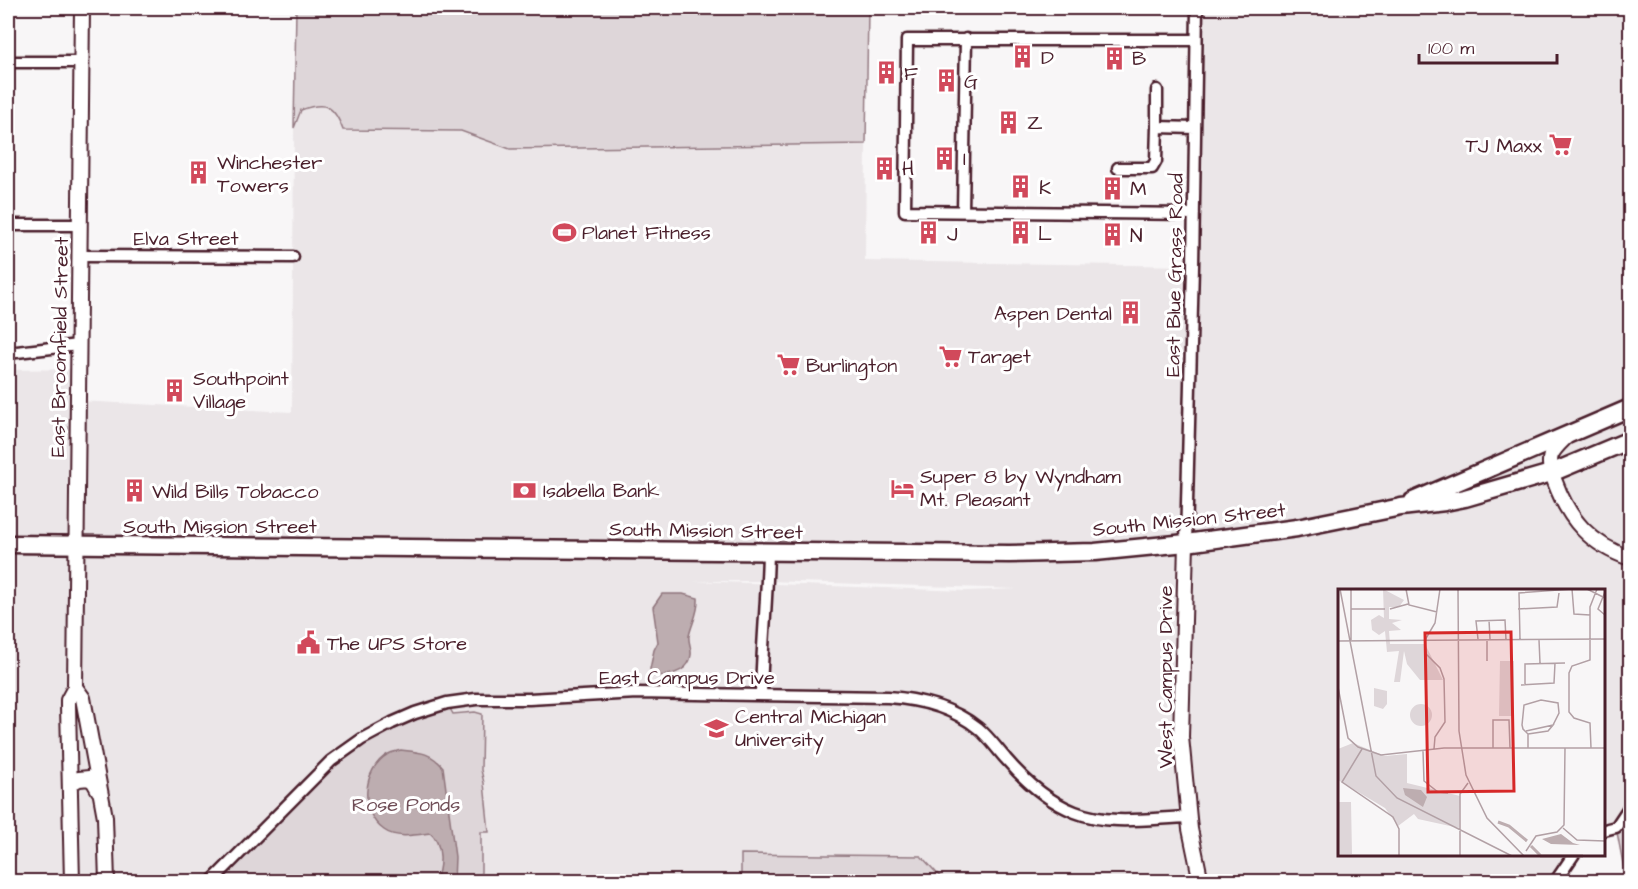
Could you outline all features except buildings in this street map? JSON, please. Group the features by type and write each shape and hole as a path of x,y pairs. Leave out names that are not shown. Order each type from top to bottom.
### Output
{"main road":[{"name":"East Broomfield Street","path":"72,882 68,700 75,687 82,8"},
{"name":"South Mission Street","path":"1401,507 1630,408"},
{"path":"1566,437 1551,454 1550,461 1551,472 1560,496 1577,524 1600,543 1630,558"},
{"name":"South Mission Street","path":"8,544 1010,554 1095,552 1298,528 1401,507 1465,498 1551,472 1630,440"},
{"name":"West Campus Drive","path":"1186,543 1180,720 1189,817 1201,882"},
{"name":"East Broomfield Street","path":"75,687 83,698 100,792 106,830 108,882"},
{"path":"70,784 79,779 89,778 100,792"}],"street":[{"name":"East Blue Grass Road","path":"1186,543 1197,8"},
{"path":"1194,214 905,211 907,39 1196,40"},
{"path":"963,211 966,39"},
{"path":"8,62 82,62"},
{"path":"1118,168 1152,168 1156,161 1157,90"},
{"path":"1157,128 1195,128"},
{"path":"8,225 80,225"},
{"name":"Elva Street","path":"79,256 293,257"},
{"path":"8,353 78,345"},
{"path":"761,695 762,648 767,613 768,552"},
{"name":"East Campus Drive","path":"211,882 331,761 362,739 415,713 447,703 476,699 529,699 637,693 888,697 924,702 957,715 978,728 1026,780 1065,808 1107,819 1189,817"},
{"path":"1605,830 1616,827 1630,806"},
{"path":"1555,882 1573,856"}],"shaded area":[{"path":"1197,8 1630,8 1630,881 1619,881 1625,874 1616,828 1605,830 1605,589 1338,589 1338,856 1573,856 1555,881 8,881 8,370 78,369 79,401 292,412 294,128 300,110 318,104 333,109 343,130 461,131 510,149 866,144 865,261 1193,266","holes":["693,581 767,581 1017,589 966,591"]},
{"path":"662,594 683,594 698,598 697,608 689,636 691,655 686,666 676,673 652,676 650,669 658,642 653,607"},
{"path":"401,750 414,751 434,758 443,767 455,857 454,881 435,881 440,856 437,843 430,833 394,835 384,830 370,813 367,791 373,770 388,754"}],"green space":[{"path":"296,8 868,8 866,144 510,149 461,131 343,130 332,110 322,106 301,110 294,128"},
{"name":"Rose Ponds","path":"447,703 453,714 475,712 482,714 481,770 489,832 481,832 481,881 209,882 348,749"},
{"path":"1630,806 1630,881 1620,881 1625,874 1616,827"},
{"path":"741,854 921,856 944,881 741,881"}],"place":[{"name":"D","path":"1023,57"},
{"name":"B","path":"1114,58"},
{"name":"F","path":"886,73"},
{"name":"G","path":"946,81"},
{"name":"Z","path":"1009,122"},
{"name":"TJ Maxx","path":"1560,145"},
{"name":"I","path":"945,158"},
{"name":"H","path":"884,168"},
{"name":"Winchester Towers","path":"199,173"},
{"name":"K","path":"1021,187"},
{"name":"M","path":"1112,188"},
{"name":"Planet Fitness","path":"564,232"},
{"name":"J","path":"929,233"},
{"name":"L","path":"1020,233"},
{"name":"N","path":"1112,235"},
{"name":"Aspen Dental","path":"1130,313"},
{"name":"Target","path":"950,356"},
{"name":"Burlington","path":"788,365"},
{"name":"Southpoint Village","path":"175,390"},
{"name":"Super 8 by Wyndham Mt. Pleasant","path":"902,488"},
{"name":"Isabella Bank","path":"525,490"},
{"name":"Wild Bills Tobacco","path":"134,491"},
{"name":"The UPS Store","path":"309,643"},
{"name":"Central Michigan University","path":"717,728"}]}
